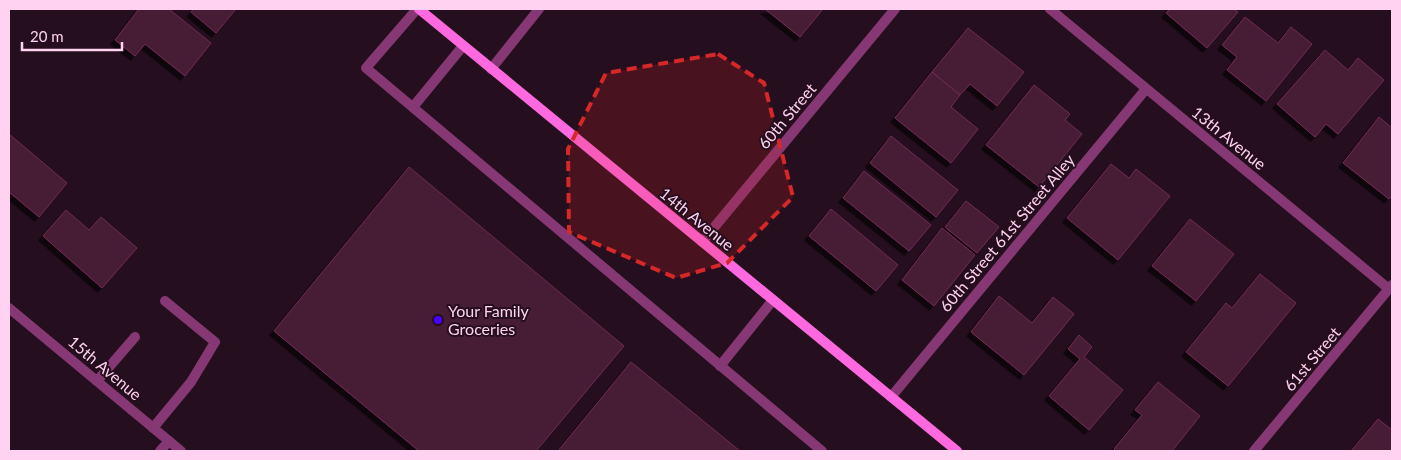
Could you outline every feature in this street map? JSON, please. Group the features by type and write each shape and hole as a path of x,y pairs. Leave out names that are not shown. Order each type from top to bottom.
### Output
{"street":[{"name":"14th Avenue","path":"418,9 957,451"},
{"path":"418,9 366,68 822,451"},
{"path":"491,68 539,9"},
{"name":"60th Street","path":"702,242 895,9"},
{"name":"13th Avenue","path":"1050,9 1391,287"},
{"path":"413,107 463,46"},
{"name":"60th Street 61st Street Alley","path":"890,397 1146,88"},
{"name":"61st Street","path":"1254,451 1391,287"},
{"path":"720,366 773,300"},
{"path":"153,428 190,382 215,342 165,301"},
{"name":"15th Avenue","path":"9,308 182,451"},
{"path":"97,381 135,337"},
{"path":"160,451 169,441"}],"highlighted area":[{"path":"718,54 764,83 793,197 727,263 676,278 569,232 568,149 606,73"}],"building":[{"path":"139,9 169,9 211,43 185,76 145,44 135,56 115,40"},
{"path":"194,9 236,9 216,33 191,12"},
{"path":"765,9 823,9 800,37"},
{"path":"1170,9 1233,9 1238,12 1207,48 1166,13"},
{"path":"1245,17 1278,43 1291,27 1312,44 1266,101 1227,70 1237,57 1222,45"},
{"path":"968,28 1024,72 997,106 970,84 960,95 932,72"},
{"path":"1325,50 1348,70 1358,58 1384,80 1338,134 1326,124 1315,137 1277,104"},
{"path":"932,72 960,95 951,107 978,129 951,163 895,118"},
{"path":"1034,85 1070,114 1065,120 1082,134 1039,187 986,145"},
{"path":"1379,117 1392,128 1392,195 1389,199 1343,163"},
{"path":"9,134 67,183 39,217 9,192"},
{"path":"891,136 958,190 936,217 870,163"},
{"path":"1111,164 1129,178 1136,169 1170,196 1118,260 1067,218"},
{"path":"409,167 624,346 536,451 419,451 274,331"},
{"path":"864,171 931,225 909,251 843,198"},
{"path":"966,201 999,227 977,253 945,227"},
{"path":"831,209 898,265 876,291 809,236"},
{"path":"66,210 89,230 101,217 137,248 102,288 43,236"},
{"path":"1190,219 1234,254 1196,301 1152,266"},
{"path":"942,228 975,255 934,306 902,280"},
{"path":"1260,274 1296,303 1228,386 1186,352 1226,303 1232,308"},
{"path":"999,296 1032,323 1053,297 1074,314 1024,375 971,332"},
{"path":"1079,335 1092,347 1084,357 1123,390 1089,430 1049,396 1080,359 1068,349"},
{"path":"631,362 740,451 558,451"},
{"path":"1158,382 1200,416 1172,451 1116,451 1114,449 1142,415 1135,410"},
{"path":"1378,419 1392,430 1392,451 1351,451"}],"place":[{"name":"Your Family Groceries","path":"438,320"}]}
